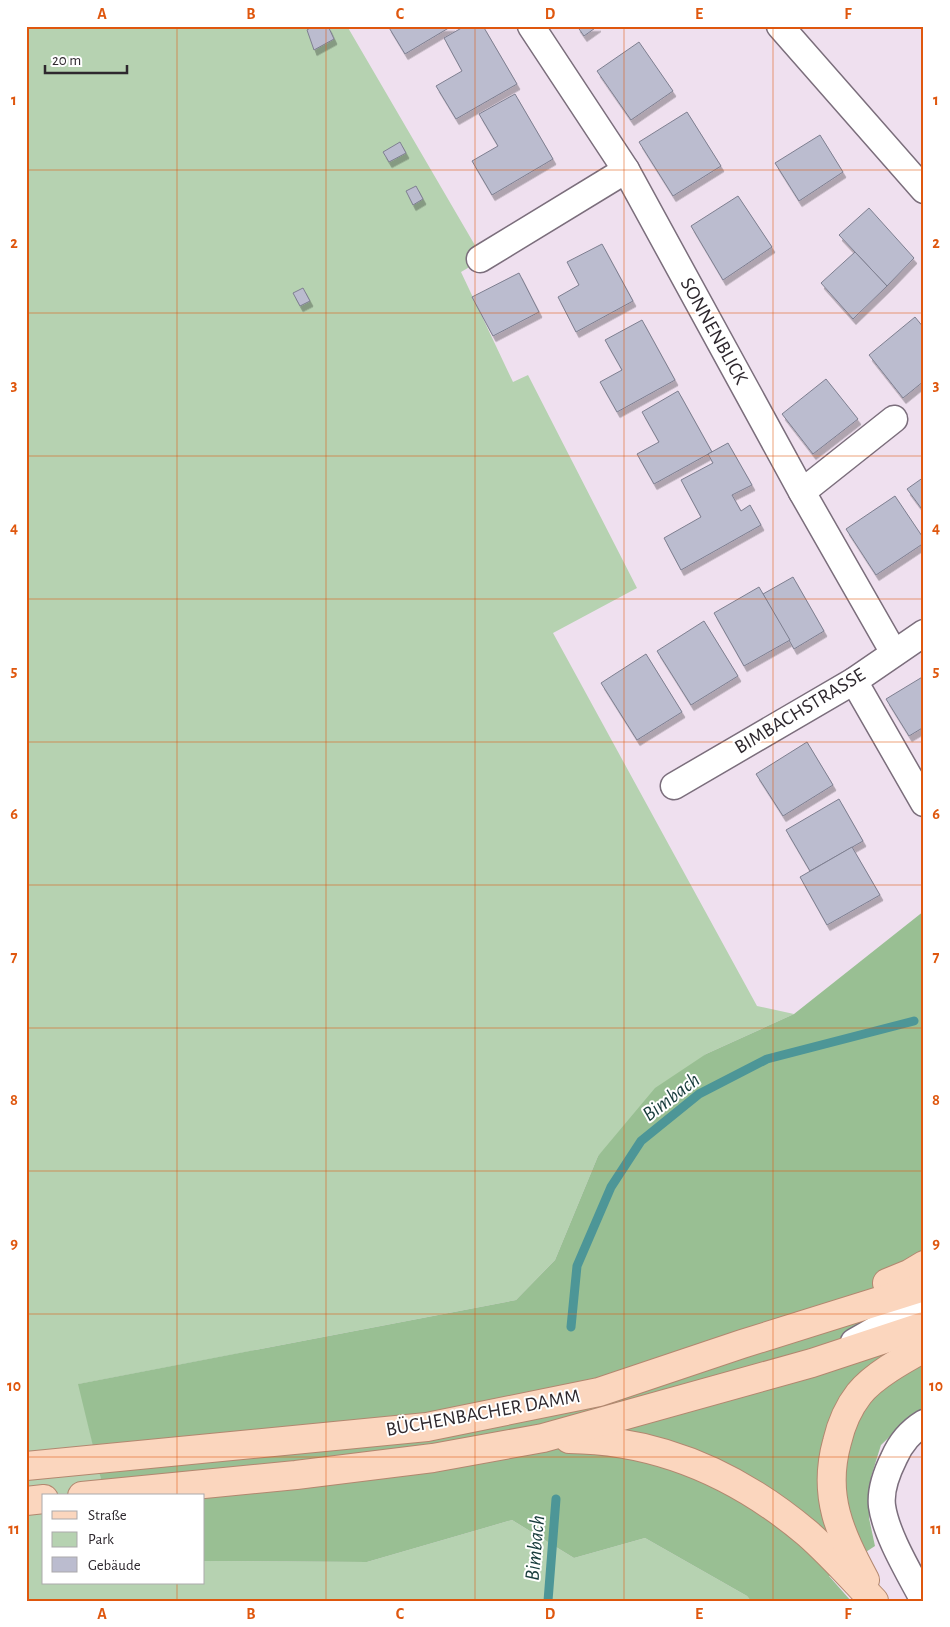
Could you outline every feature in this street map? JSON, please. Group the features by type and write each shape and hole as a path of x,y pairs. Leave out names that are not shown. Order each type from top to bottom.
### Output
{"main road":[{"path":"742,1344 910,1274 924,1265"},
{"name":"BÜCHENBACHER DAMM","path":"26,1466 427,1427 599,1392 742,1344 924,1287"},
{"name":"BÜCHENBACHER DAMM","path":"102,1494 296,1475 433,1458 543,1438 812,1363 924,1326"},
{"path":"875,1601 844,1538 835,1511 830,1476 834,1452 845,1417 860,1394 902,1360 924,1348"},
{"path":"543,1438 622,1442 671,1454 705,1467 746,1489 782,1513 826,1551 875,1601"},
{"path":"26,1501 42,1499"}],"street":[{"name":"SONNENBLICK","path":"531,26 626,170 802,492 894,653"},
{"path":"780,26 924,190"},
{"path":"480,259 626,170"},
{"path":"802,492 894,419"},
{"name":"BIMBACHSTRASSE","path":"674,786 854,680 924,632"},
{"path":"854,680 924,803"},
{"path":"812,1363 862,1338 924,1300"},
{"path":"924,1423 917,1427 898,1449 886,1474 882,1504 887,1527 924,1601"}],"green space":[{"path":"26,26 347,26 483,259 461,272 513,382 528,375 637,588 553,633 757,1006 794,1014 706,1054 598,1156 555,1260 516,1300 79,1384 105,1494 42,1494 42,1584 205,1584 205,1561 367,1562 512,1520 574,1558 645,1538 747,1596 751,1601 26,1601"},
{"path":"924,911 924,1411 904,1423 881,1445 871,1477 869,1518 875,1546 829,1576 851,1601 751,1601 747,1596 645,1538 574,1558 512,1520 367,1562 205,1561 205,1494 105,1494 78,1384 516,1300 555,1260 598,1156 655,1088 706,1054 794,1014"}],"building":[{"path":"313,26 328,26 334,39 314,50 307,30"},
{"path":"388,26 452,26 405,54"},
{"path":"465,26 483,26 517,84 456,119 436,86 462,71 444,38"},
{"path":"577,26 598,26 584,36"},
{"path":"639,42 673,91 631,120 597,71"},
{"path":"515,94 553,159 492,195 472,161 498,146 479,114"},
{"path":"687,112 721,166 673,196 639,142"},
{"path":"820,135 843,172 799,201 775,163"},
{"path":"400,142 406,153 389,162 383,152"},
{"path":"416,186 423,199 413,205 406,191"},
{"path":"738,196 772,247 723,280 691,226"},
{"path":"869,208 914,258 887,286 839,235"},
{"path":"602,244 633,301 576,332 558,297 579,285 567,262"},
{"path":"855,252 887,286 853,319 821,283"},
{"path":"519,273 539,312 493,336 472,297"},
{"path":"303,288 310,301 300,306 293,293"},
{"path":"915,317 924,328 924,381 903,398 869,355"},
{"path":"642,320 675,380 617,412 600,382 622,370 605,340"},
{"path":"826,379 858,419 813,454 782,414"},
{"path":"678,391 712,452 654,484 637,454 659,442 642,412"},
{"path":"728,443 752,485 732,495 741,511 750,505 761,525 681,570 664,538 701,517 681,480 713,463 708,454"},
{"path":"924,477 924,512 907,489"},
{"path":"895,496 924,539 924,543 876,575 846,529"},
{"path":"793,577 824,631 794,649 763,594"},
{"path":"759,587 790,640 744,666 714,613"},
{"path":"704,621 738,676 691,705 657,651"},
{"path":"646,654 682,712 637,740 601,683"},
{"path":"924,676 924,727 909,736 886,699"},
{"path":"807,742 833,785 783,816 756,774"},
{"path":"839,799 863,841 810,871 786,830"},
{"path":"852,847 880,895 827,925 800,877"}],"waterway":[{"name":"Bimbach","path":"571,1327 577,1266 611,1187 641,1141 699,1094 767,1059 914,1021"},
{"name":"Bimbach","path":"548,1601 556,1499"}]}
